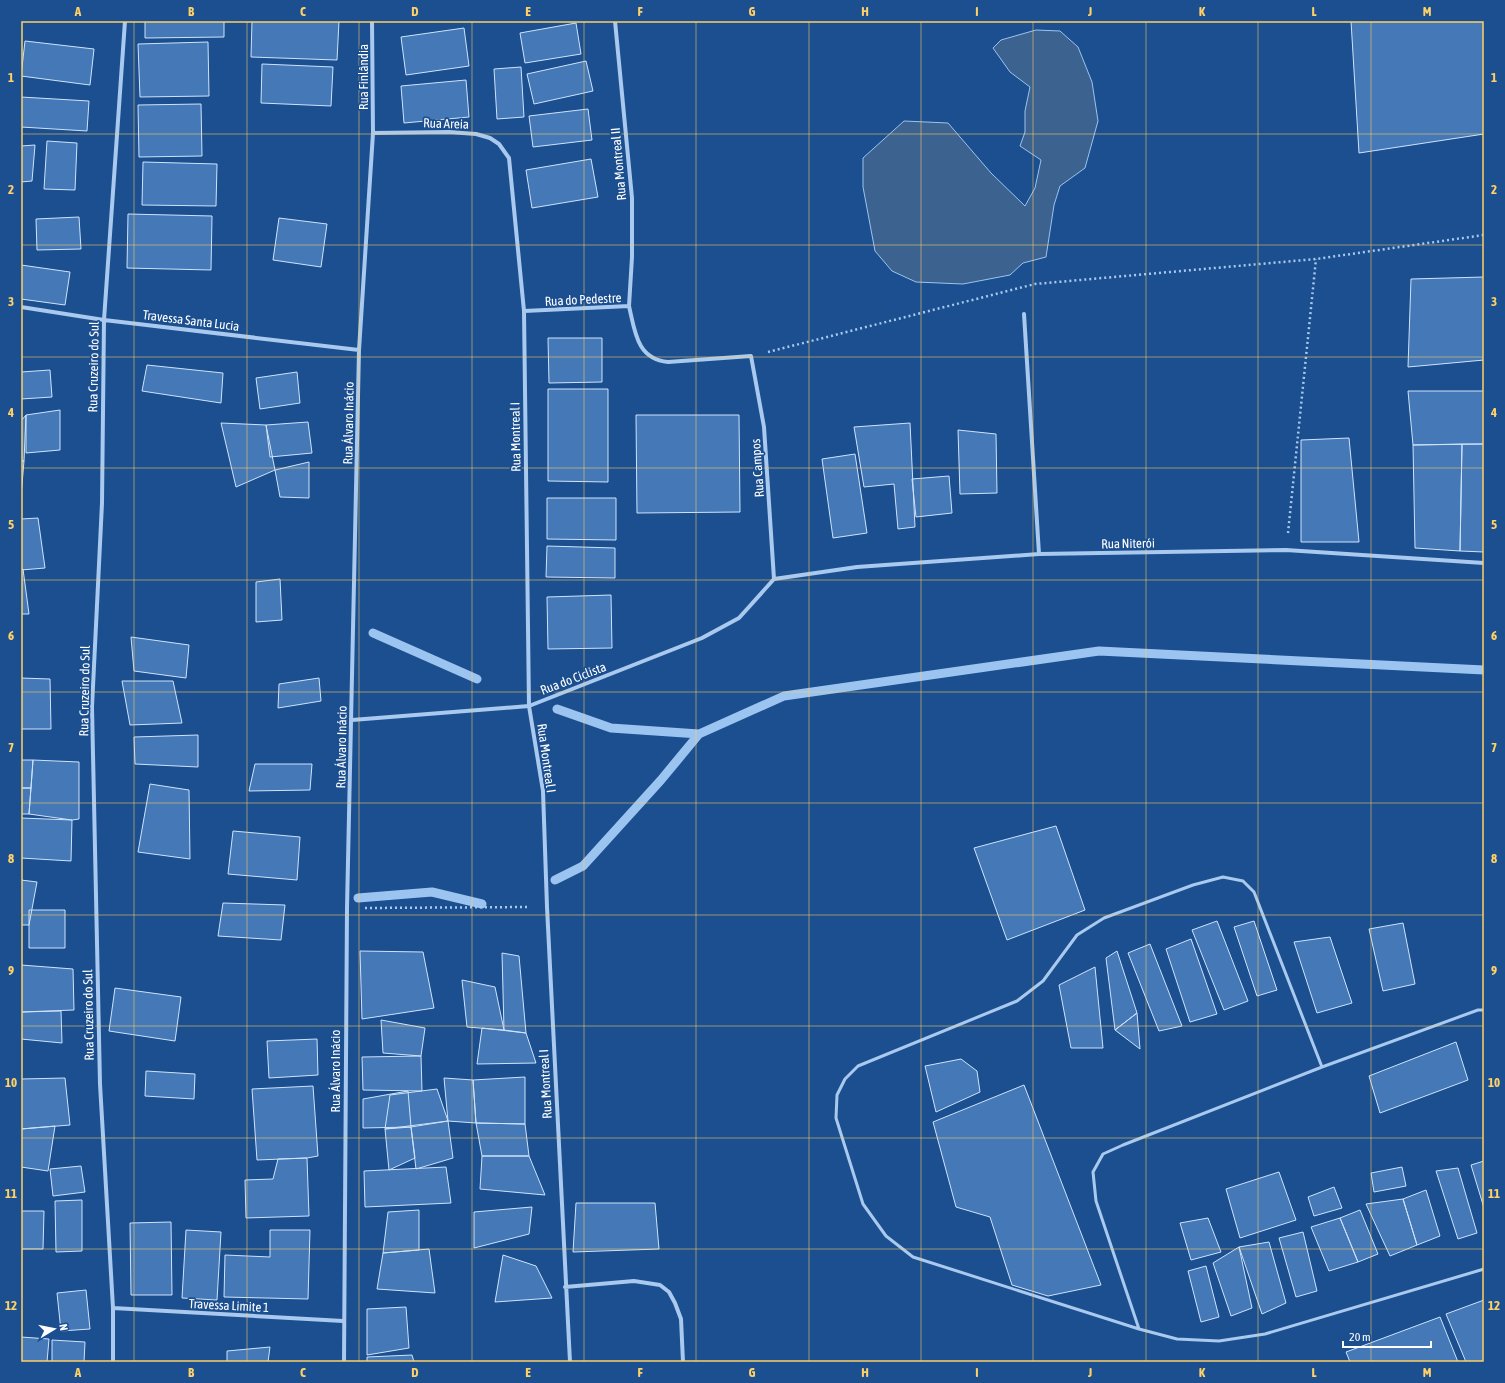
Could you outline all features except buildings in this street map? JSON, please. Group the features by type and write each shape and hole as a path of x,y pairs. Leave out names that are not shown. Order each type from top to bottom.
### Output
{"street":[{"name":"Rua Cruzeiro do Sul","path":"113,1362 113,1308 100,1084 92,707 102,503 104,320 125,21"},
{"name":"Rua Finlândia","path":"372,21 373,133"},
{"name":"Rua Montreal II","path":"615,21 632,198 632,257 629,306"},
{"name":"Rua Areia","path":"373,133 449,132 476,134 490,138 499,144 509,158"},
{"name":"Rua Álvaro Inácio","path":"344,1362 347,908 359,350 373,133"},
{"name":"Rua Montreal I","path":"509,158 524,311 529,706 543,791 547,907 565,1287 570,1362"},
{"name":"Rua do Pedestre","path":"524,311 629,306 638,343 646,353 657,361 668,362 751,356"},
{"name":"Travessa Santa Lucia","path":"21,307 104,320 359,350"},
{"path":"1024,314 1039,554"},
{"name":"Rua Campos","path":"751,356 764,427 774,579"},
{"name":"Rua Niterói","path":"774,579 857,567 1039,554 1286,550 1484,563"},
{"name":"Rua do Ciclista","path":"352,720 529,706 702,638 739,618 774,579"},
{"path":"565,1287 634,1281 660,1285 669,1292 676,1303 681,1319 684,1362"},
{"name":"Travessa Limite 1","path":"113,1308 344,1321"}],"lane":[{"path":"1322,1067 1254,892 1243,881 1223,877 1193,885 1104,918 1077,935 1043,981 1017,1001 858,1066 845,1079 837,1095 836,1118 864,1204 886,1236 913,1257 1177,1339 1219,1341 1265,1334 1484,1269"},
{"path":"1139,1328 1096,1201 1093,1172 1104,1154 1123,1145 1322,1067 1478,1010 1484,1010"}],"path":[{"path":"751,356 1035,284 1316,259 1484,235"},
{"path":"1286,550 1316,259"},
{"path":"347,908 547,907"}],"water":[{"path":"1036,30 1060,31 1078,47 1092,82 1098,121 1085,168 1060,186 1054,205 1046,257 1023,263 1010,275 963,284 916,282 892,271 875,251 863,187 863,158 904,121 948,123 991,173 1025,206 1035,188 1041,160 1020,146 1025,132 1025,111 1030,87 1010,72 993,48 1001,40"}],"waterway":[{"path":"373,633 477,679"},
{"path":"555,880 583,866 661,780 699,734 784,696 1099,651 1484,670"},
{"path":"557,709 611,728 699,734"},
{"path":"358,898 432,892 482,904"}]}
